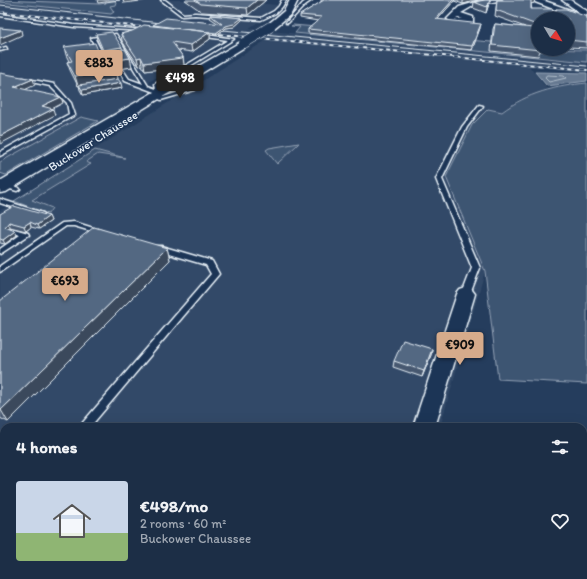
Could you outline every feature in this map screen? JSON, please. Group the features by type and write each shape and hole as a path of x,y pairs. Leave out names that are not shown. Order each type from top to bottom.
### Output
{"main road":[{"name":"Buckower Chaussee","path":"4,191 83,143 156,92 183,80 270,27 288,12 294,0"}],"street":[{"path":"457,15 458,11 467,6 499,0"},
{"path":"534,0 577,14 587,19"},
{"path":"565,0 586,13 577,14"},
{"path":"425,423 466,294"}],"lane":[{"path":"163,0 182,15 195,14 261,19 268,18 283,4 284,0"},
{"path":"287,22 304,4 310,0"},
{"path":"0,15 82,27 149,30"},
{"path":"156,92 157,85 232,39 193,34"},
{"path":"116,57 103,59 92,38 115,36 156,92"},
{"path":"0,50 6,48"},
{"path":"122,56 128,55"},
{"path":"121,70 127,80"},
{"path":"0,154 72,115 69,103 52,85 15,77"},
{"path":"119,81 127,80 156,92 193,89"},
{"path":"466,294 476,268 440,179 465,127 482,106"},
{"path":"4,191 42,214"},
{"path":"0,270 64,224 74,224 112,235"},
{"path":"0,252 25,235 11,230"},
{"path":"87,423 215,274 210,263 149,246"}],"shaded area":[{"path":"0,0 239,0 243,2 277,5 265,17 248,29 587,62 587,72 529,66 547,89 513,103 502,112 488,109 472,125 446,177 485,271 441,423 0,423 0,210 8,207 6,206 265,41 32,17 24,23 229,38 150,81 142,99 0,183 0,14 8,14 0,13"},
{"path":"0,0 100,4 106,3 104,0 114,0 116,2 115,5 110,6 114,12 111,14 0,2"},
{"path":"291,26 531,45 531,56 575,56 575,50 587,50 587,62 295,33 300,27"},
{"path":"587,83 587,384 498,379 485,271 446,177 472,125 488,109 502,112 532,95 553,88"},
{"path":"81,117 98,121 6,175 0,173 0,162"},
{"path":"299,143 277,164 266,150 269,148"},
{"path":"95,150 125,158 98,154 86,162 91,164 32,200 52,208 48,214 14,201"}],"water":[{"path":"535,72 587,73 587,81 547,86"}],"building":[{"path":"195,0 257,0 247,8 201,4"},
{"path":"324,0 453,0 436,19 481,24 472,46 308,29 322,17 300,15"},
{"path":"490,0 487,7 474,2"},
{"path":"497,0 531,0 531,9 553,9 552,12 531,12 531,23 496,10"},
{"path":"556,9 566,9 574,12 557,12"},
{"path":"575,12 587,17 587,42 575,41"},
{"path":"210,15 242,18 216,33 153,25 166,18 222,24"},
{"path":"495,24 531,28 531,49 492,45"},
{"path":"144,25 210,32 191,45 172,42 183,57 182,58 144,63 141,57 137,58 121,34 132,31"},
{"path":"0,28 21,30 0,38"},
{"path":"112,32 122,47 103,50 96,34"},
{"path":"95,43 99,53 125,49 130,58 110,61 116,70 75,76 67,62 72,61 64,47"},
{"path":"0,73 33,79 14,87 61,97 42,106 53,109 0,136"},
{"path":"118,79 121,83 82,90 79,85"},
{"path":"14,206 49,216 37,225 30,222 24,226 9,222 5,227 15,231 3,240 0,239 0,214"},
{"path":"94,227 167,248 1,410 0,301"},
{"path":"403,340 432,349 424,371 394,361"}],"tram line":[{"path":"0,5 169,24"},
{"path":"213,29 587,66"}],"railway":[{"path":"0,12 151,28"},
{"path":"207,33 587,70"}]}
